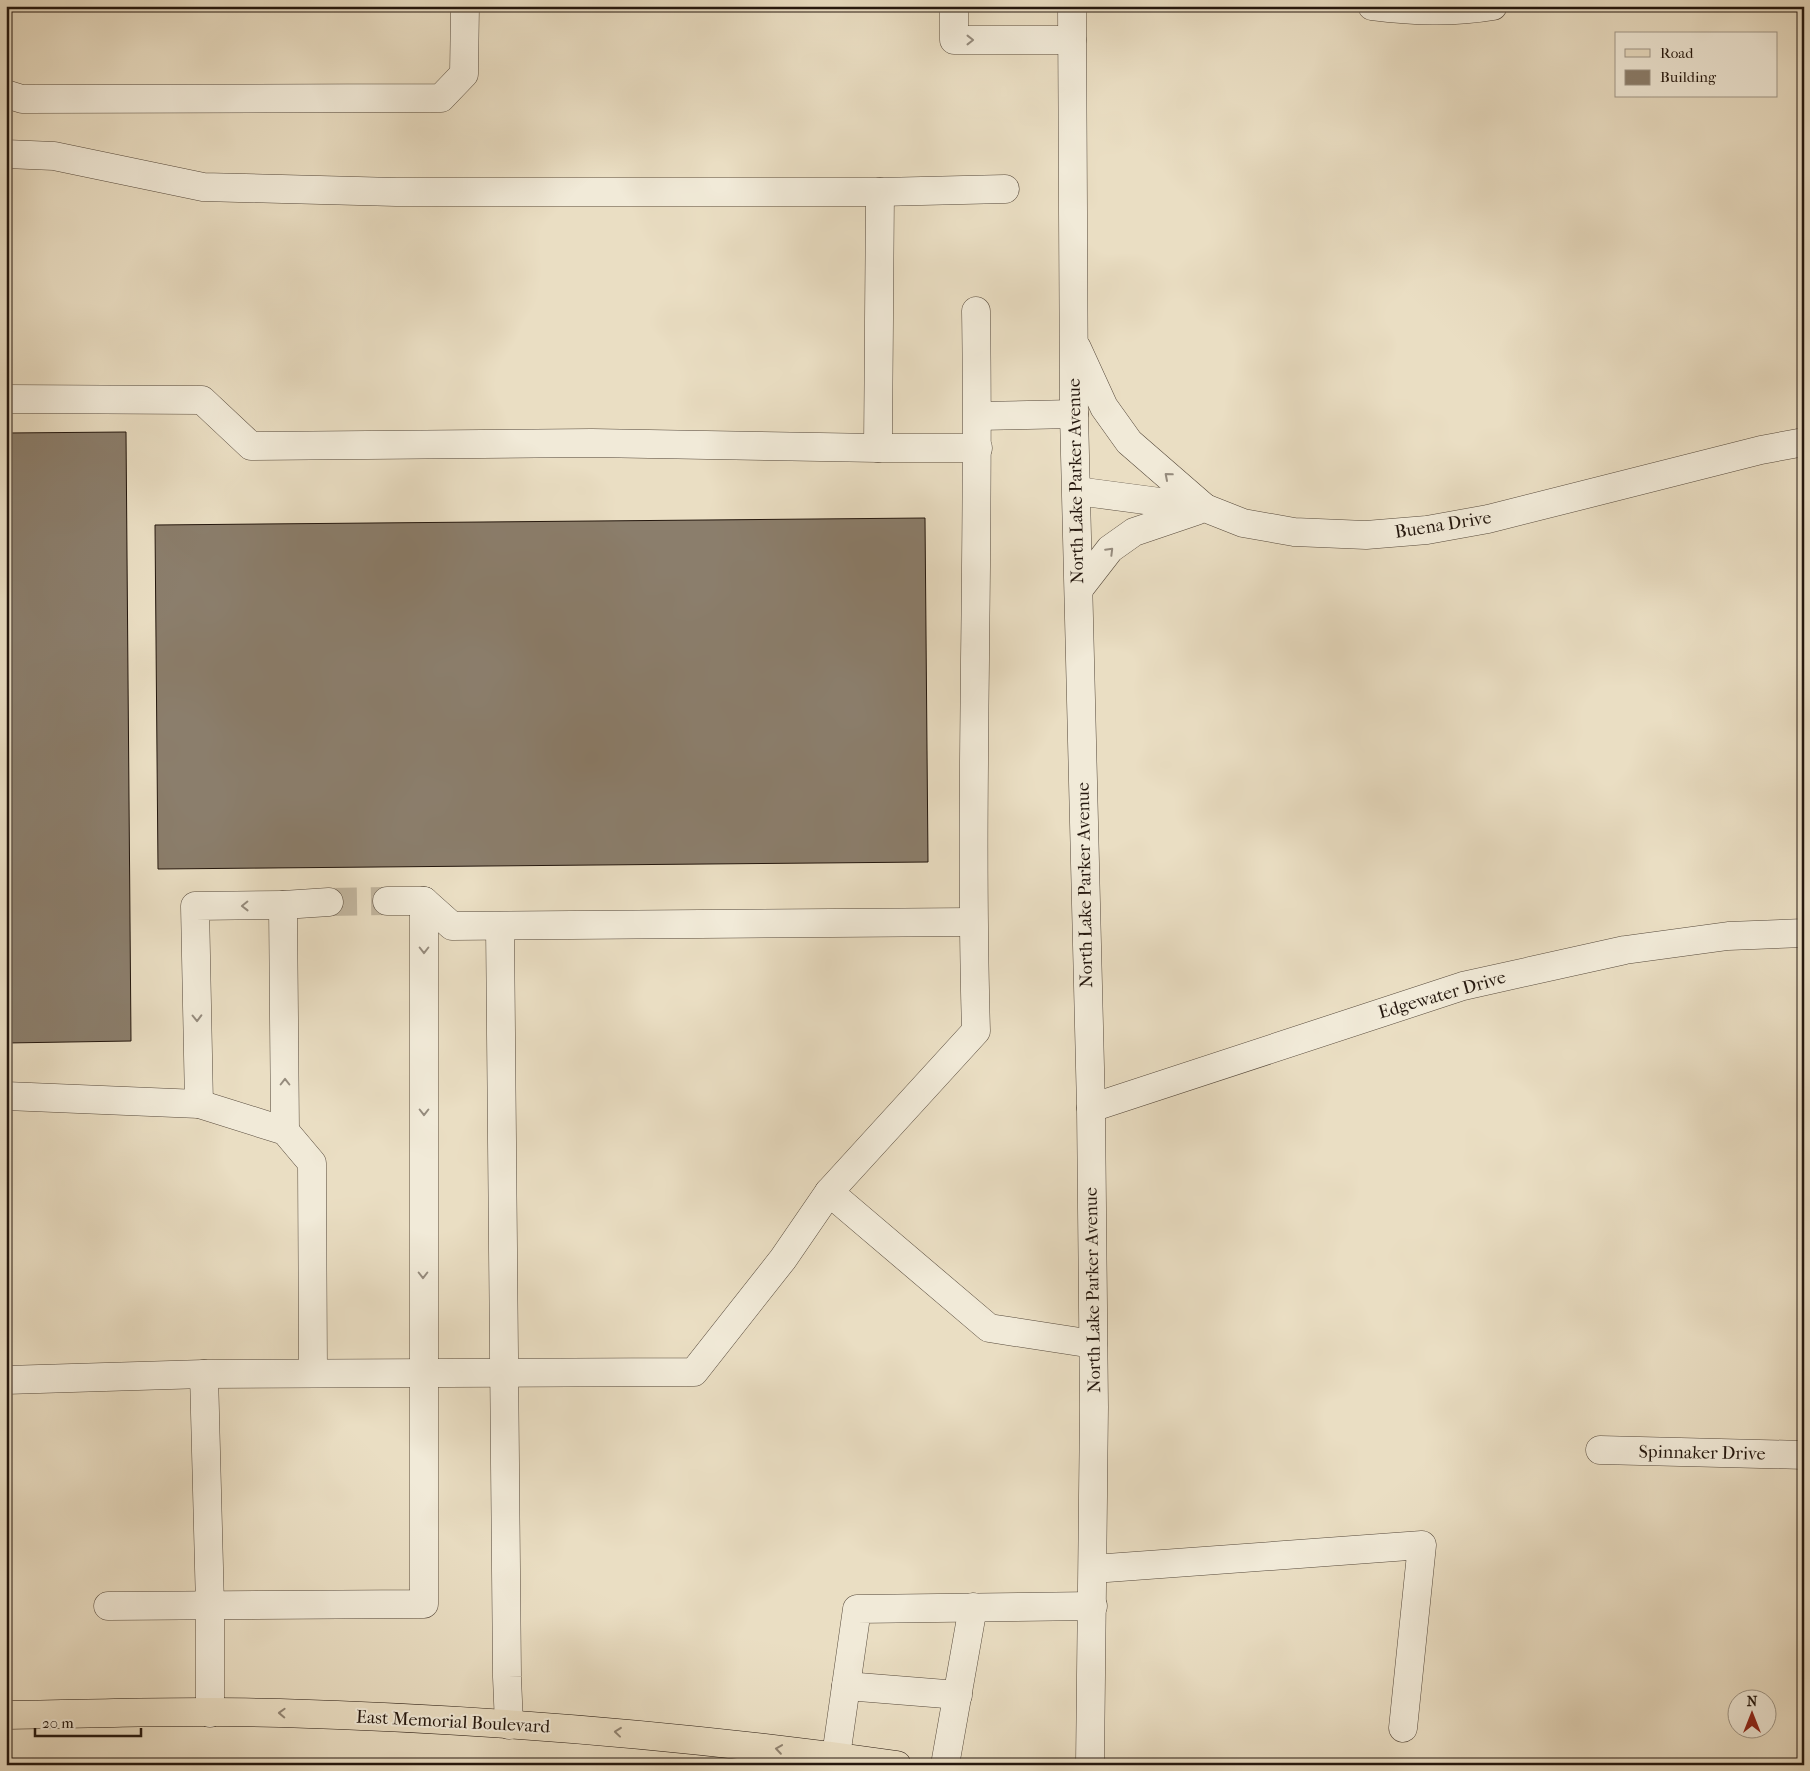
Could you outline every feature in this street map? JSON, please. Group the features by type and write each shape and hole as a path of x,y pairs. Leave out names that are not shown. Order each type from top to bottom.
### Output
{"main road":[{"name":"East Memorial Boulevard","path":"6,1715 278,1713 606,1730 755,1745 897,1765"}],"street":[{"path":"6,94 22,99 442,98 464,74 465,6"},
{"path":"954,6 954,40 1072,40"},
{"name":"North Lake Parker Avenue","path":"1072,6 1074,414 1091,1108 1093,1606 1090,1765"},
{"path":"1372,6 1422,12 1471,10 1493,6"},
{"path":"6,154 54,156 203,187 331,192 880,192 1006,189"},
{"path":"878,448 880,192"},
{"path":"6,1380 204,1374 423,1374 504,1371 694,1372 783,1259 829,1192 976,1031 973,922 978,448 976,311"},
{"path":"1073,340 1104,407 1129,442 1205,508"},
{"path":"6,399 202,400 251,446 592,442 878,448 978,448"},
{"path":"978,416 1074,414"},
{"name":"Buena Drive","path":"1077,491 1205,508 1243,523 1294,532 1366,535 1427,530 1488,519 1761,450 1804,442"},
{"path":"1079,589 1110,549 1134,532 1161,521 1205,508"},
{"path":"387,901 424,901 452,926 973,922"},
{"path":"108,1606 424,1604 424,901"},
{"path":"199,1104 195,906 283,905 329,902"},
{"path":"283,905 285,1131"},
{"path":"500,926 506,1677 509,1725"},
{"name":"Edgewater Drive","path":"1091,1108 1463,986 1625,950 1728,936 1804,933"},
{"path":"6,1096 199,1104 285,1131 312,1163 313,1373"},
{"path":"829,1192 989,1328 1093,1344"},
{"path":"204,1374 210,1606 210,1714"},
{"name":"Spinnaker Drive","path":"1600,1450 1804,1456"},
{"path":"1093,1569 1422,1545 1404,1728"},
{"path":"836,1756 857,1608 1093,1606"},
{"path":"945,1765 973,1607"},
{"path":"846,1686 958,1695"}],"building":[{"path":"126,432 131,1041 6,1043 6,433"},
{"path":"925,518 928,862 158,869 155,525"}],"tunnel":[{"path":"329,902 387,901"}]}
